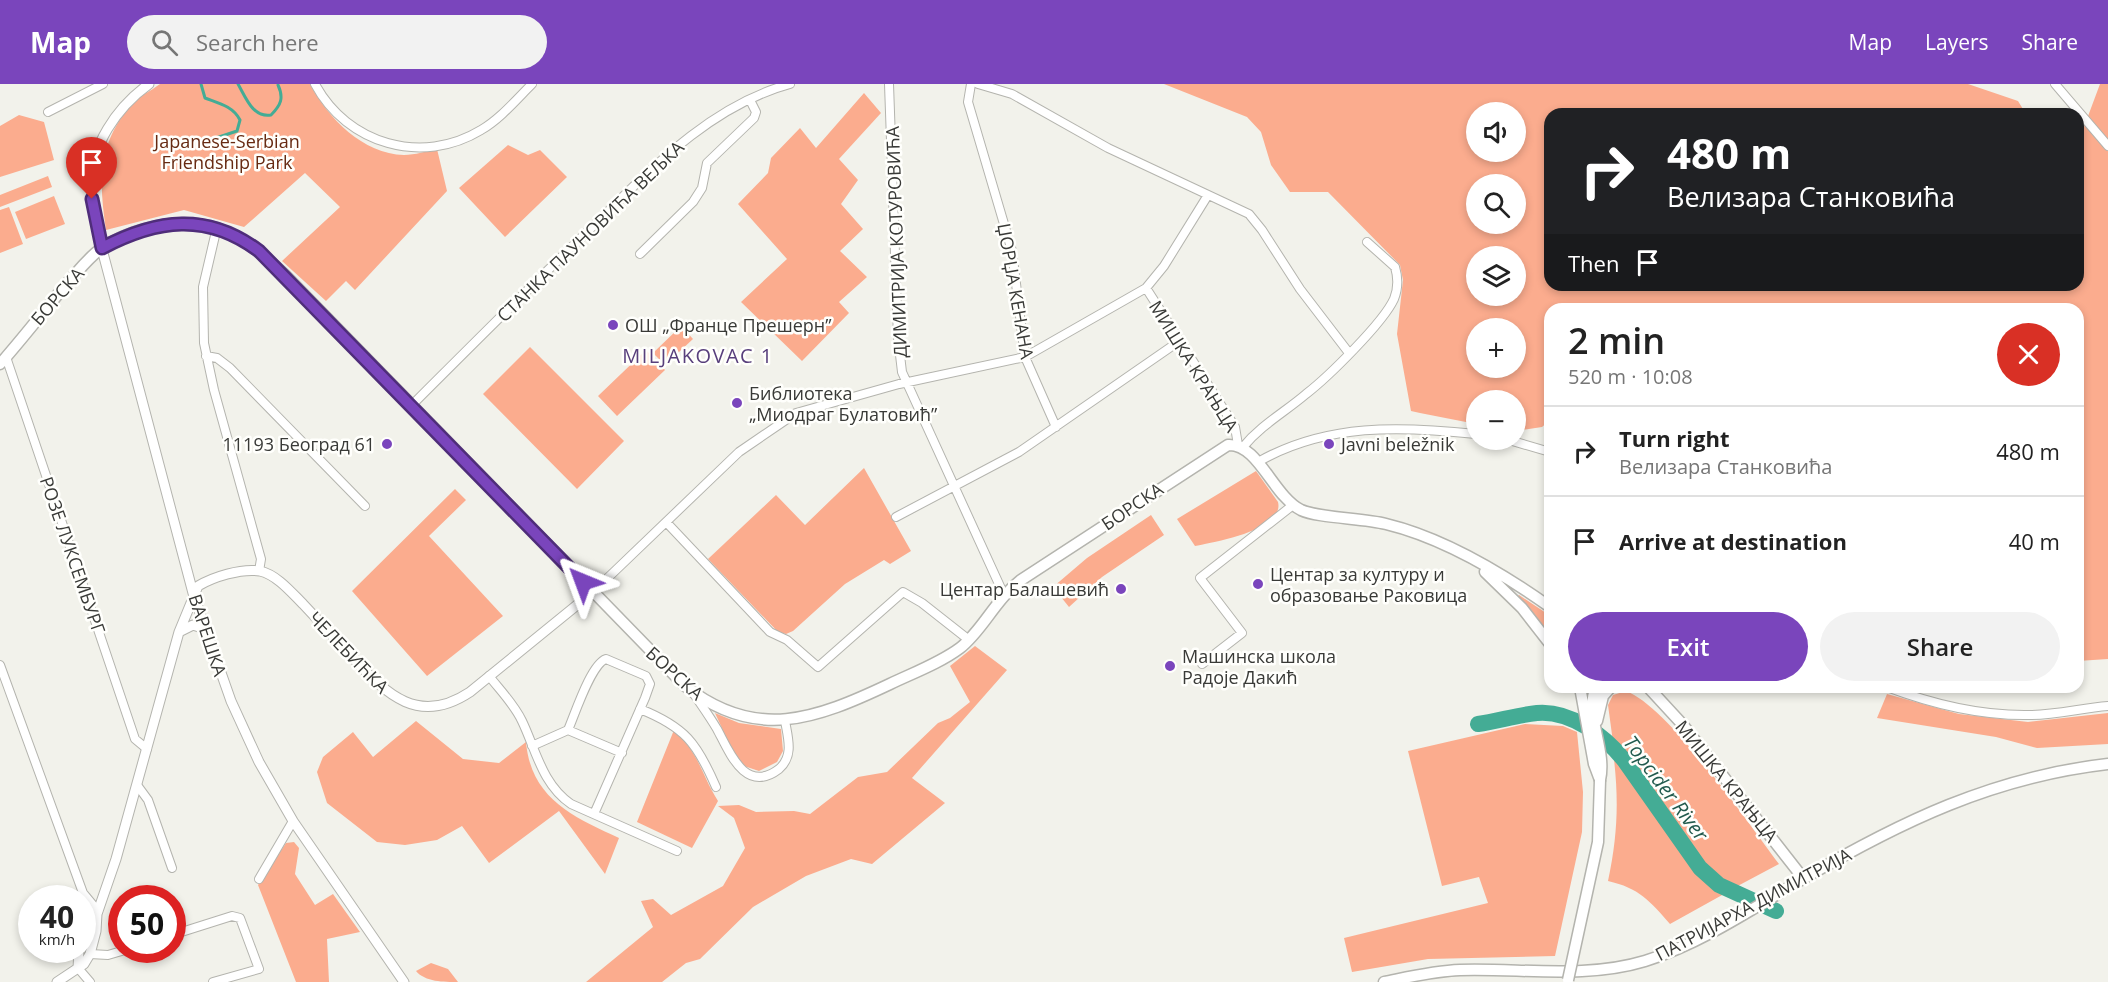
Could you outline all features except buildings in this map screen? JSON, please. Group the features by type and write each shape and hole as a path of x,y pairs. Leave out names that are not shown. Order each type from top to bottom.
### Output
{"main road":[{"name":"БОРСКА","path":"3,361 64,287 102,248 134,233 172,223 217,227 259,251 693,693 739,716 785,721 812,716 850,702 951,654 969,640 1004,595 1030,574 1218,450 1228,445 1241,446"},
{"name":"МИШКА КРАЊЦА","path":"1241,446 1258,462 1278,492 1293,505 1309,513 1358,518 1402,528 1471,560 1544,603"},
{"path":"1471,560 1511,596 1544,637"},
{"path":"1576,693 1582,704"},
{"path":"1581,693 1594,764 1600,780"},
{"path":"1567,982 1596,857 1602,763 1592,704 1595,693"},
{"path":"1596,724 1600,700 1606,693"},
{"name":"МИШКА КРАЊЦА","path":"1654,693 1683,724 1803,878"},
{"name":"ПАТРИЈАРХА ДИМИТРИЈА","path":"1384,982 1452,971 1588,970 1624,966 1672,950 1742,914 1896,828 1967,796 2036,775 2108,764"}],"street":[{"path":"48,112 103,84"},
{"name":"ВАРЕШКА","path":"149,84 117,114 98,151 91,184 102,248 193,593 240,723 293,821 404,982"},
{"path":"315,84 335,111 364,134 391,146 422,148 458,141 481,131 532,84"},
{"name":"СТАНКА ПАУНОВИЋА ВЕЉКА","path":"411,406 507,309 677,147 705,125 750,100 790,84"},
{"name":"ДИМИТРИЈА КОТУРОВИЋА","path":"889,84 898,338 906,382 1004,595"},
{"name":"ЏОРЏА КЕНАНА","path":"971,84 968,102 1012,251 1025,357 1056,427"},
{"path":"978,84 1012,94 1108,148 1246,212 1257,222 1300,289 1349,353"},
{"path":"2055,84 2076,108"},
{"path":"640,254 693,202 702,189 707,163 754,118 756,112 750,100"},
{"path":"2084,118 2108,146"},
{"path":"592,592 739,452 796,413 906,382 1025,357 1146,288 1164,266 1208,195"},
{"path":"96,931 98,912 109,884 179,632 193,593 208,581 246,571 259,571 261,559 206,356 202,301 217,227"},
{"name":"БОРСКА","path":"1241,446 1257,431 1306,395 1349,353 1392,302 1397,288 1395,267 1366,242"},
{"name":"МИШКА КРАЊЦА","path":"1146,288 1178,342 1236,428 1241,446"},
{"path":"897,518 1002,462 1178,342"},
{"path":"206,356 217,358 230,368 365,506"},
{"name":"РОЗЕ ЛУКСЕМБУРГ","path":"3,361 135,739 147,748"},
{"path":"1258,462 1306,442 1351,430 1406,428 1466,433"},
{"path":"1526,445 1544,450"},
{"path":"1202,664 1242,633 1200,578 1293,505"},
{"path":"667,522 770,632 787,640 818,667 903,592 922,603 969,640"},
{"name":"ЧЕЛЕБИЋКА","path":"259,571 284,585 374,681 399,700 421,706 442,705 460,698 592,592"},
{"path":"179,632 193,625 205,629"},
{"name":"БОРСКА","path":"568,730 595,669 602,660 606,659 648,679 650,684 594,814"},
{"path":"0,665 83,892 98,912"},
{"path":"489,676 518,713 547,778 560,795 594,814 677,851"},
{"path":"693,693 736,765 749,774 766,774 783,764 789,744 785,721"},
{"path":"1907,693 1949,706 2012,715 2032,716 2108,706"},
{"path":"640,709 668,721 684,733 700,753 716,787"},
{"path":"532,746 568,730 621,753"},
{"path":"137,785 148,800 172,868"},
{"path":"260,879 293,821"},
{"path":"186,931 238,916 245,928 259,969 213,982"},
{"path":"78,963 78,968 90,982"},
{"path":"57,982 82,963"}],"green space":[{"name":"Japanese-Serbian Friendship Park","path":"160,84 310,84 337,121 361,141 389,153 404,155 437,149 447,191 355,290 346,281 326,301 282,261 340,207 305,173 244,227 184,210 106,230 102,180 106,150 111,136 133,103"},
{"path":"1164,84 1968,84 2018,101 2022,108 1544,108 1544,291 2084,291 2084,127 2100,84 2108,84 2108,659 2084,661 2084,303 1544,303 1544,425 1526,429 1526,390 1466,390 1466,422 1411,411 1397,334 1403,280 1400,265 1328,192 1290,192 1271,165 1261,132 1247,117"},
{"path":"864,93 881,113 839,159 858,180 841,204 863,229 840,251 867,277 839,302 849,313 802,361 741,302 787,259 738,204 768,173 771,158 800,128 816,148"},
{"path":"19,115 44,122 54,160 0,177 0,126"},
{"path":"508,145 528,155 540,150 567,177 505,237 459,188"},
{"path":"48,176 52,187 0,207 0,195"},
{"path":"54,196 65,224 26,239 15,212"},
{"path":"9,207 23,244 0,253 0,210"},
{"path":"681,326 693,339 665,365 653,353"},
{"path":"530,347 624,441 577,489 483,394"},
{"path":"646,350 665,370 617,416 598,396"},
{"path":"864,468 911,551 890,564 884,560 845,584 793,631 786,634 778,632 708,559 776,495 805,525"},
{"path":"1256,471 1278,502 1277,512 1271,520 1246,533 1195,546 1177,519"},
{"path":"455,489 466,500 429,536 503,616 427,676 352,591"},
{"path":"1151,515 1164,535 1102,577 1069,607 1053,587 1087,558"},
{"path":"1519,595 1544,612 1544,633 1517,597"},
{"path":"975,646 1007,670 912,778 945,803 872,864 851,859 806,876 753,907 700,959 686,963 662,982 586,982 653,927 641,901 653,899 671,915 723,886 745,848 734,818 718,806 739,805 756,812 794,811 810,814 858,777 887,772 938,723 950,718 970,702 950,666"},
{"path":"1630,693 1644,701 1664,719 1707,768 1779,864 1732,889 1701,866 1613,742 1608,705 1613,695"},
{"path":"1887,694 1959,714 2028,722 2108,713 2108,744 2037,748 1996,737 1877,718"},
{"path":"715,713 739,723 781,729 783,751 777,762 759,771 744,766 736,759"},
{"path":"416,721 463,759 499,763 526,742 536,778 546,792 571,813 619,838 605,874 559,811 489,863 462,826 437,840 405,845 377,842 327,803 317,772 323,757 353,732 373,757"},
{"path":"1525,724 1563,726 1577,732 1583,792 1582,832 1555,956 1428,959 1352,972 1344,938 1488,903 1479,877 1442,886 1408,751"},
{"path":"674,730 695,756 718,801 692,848 637,822"},
{"path":"1613,751 1690,860 1724,894 1670,924 1643,896 1628,887 1608,881 1614,847 1616,816"},
{"path":"294,842 299,848 295,874 315,905 333,894 360,932 327,939 329,982 296,982 258,885 286,843"},
{"path":"431,963 448,969 458,982 430,979 416,971"}],"waterway":[{"path":"201,84 205,98 229,108 240,120 237,131 216,138"},
{"path":"238,84 251,106 265,115 271,115 279,105 281,94 278,85"},
{"name":"Topcider River","path":"1478,724 1530,714 1549,713 1586,726 1607,742 1624,760 1700,868 1719,885 1776,911"}],"place":[{"name":"ОШ „Франце Прешерн”","path":"613,325"},
{"name":"Библиотека „Миодраг Булатовић”","path":"737,403"},
{"name":"11193 Београд 61","path":"387,444"},
{"name":"Javni beležnik","path":"1329,444"},
{"name":"Центар за културу и образовање Раковица","path":"1258,584"},
{"name":"Центар Балашевић","path":"1121,589"},
{"name":"Машинска школа Радоје Дакић","path":"1170,666"}],"district":[{"name":"MILJAKOVAC 1","path":"698,355"}],"route":[{"path":"92,199 102,248 148,228 172,223 217,227 242,239 259,251 312,302 583,582"}]}
